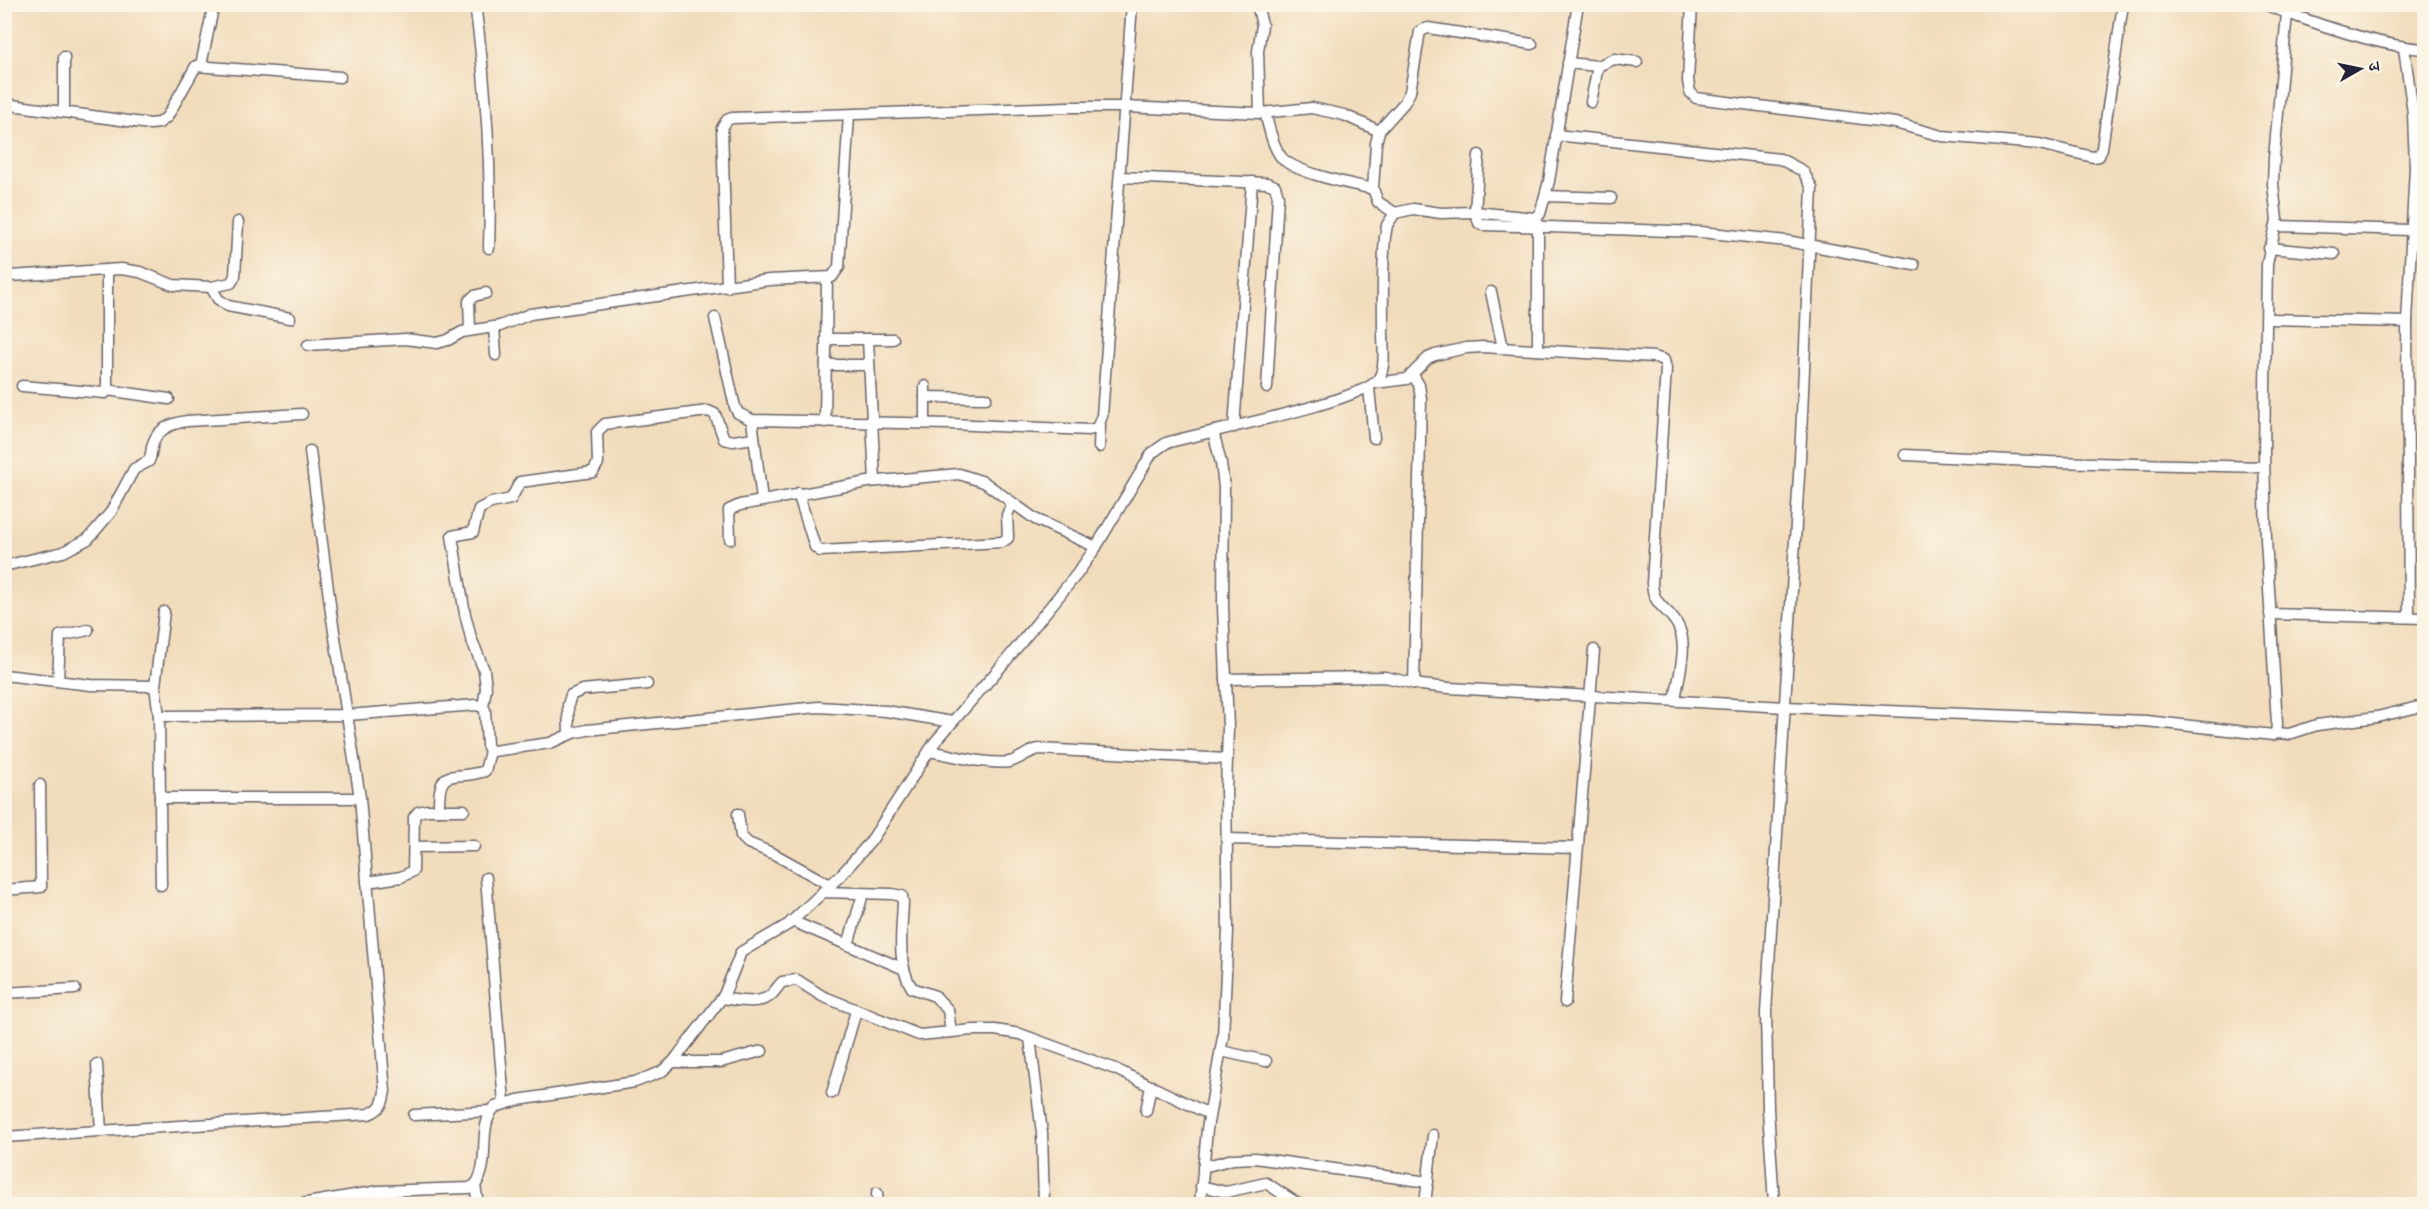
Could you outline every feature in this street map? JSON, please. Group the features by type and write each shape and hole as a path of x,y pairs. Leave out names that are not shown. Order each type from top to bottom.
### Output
{"street":[{"path":"201,65 214,4"},
{"path":"475,4 489,133 491,181 489,248"},
{"path":"1099,447 1132,4"},
{"path":"1257,4 1262,25 1257,51 1263,113 1276,148 1285,161 1314,173 1372,189"},
{"path":"1538,350 1538,216 1545,196 1578,4"},
{"path":"1692,4 1688,81 1690,92 1696,98 1895,123 1927,134 2032,143 2093,157 2099,156 2102,148 2123,4"},
{"path":"2264,4 2404,48 2424,49"},
{"path":"2276,733 2264,467 2269,248 2276,226 2274,158 2287,13"},
{"path":"1395,213 1378,202 1372,189 1376,143 1378,130 1404,103 1410,92 1420,31 1422,29 1532,44"},
{"path":"2404,48 2413,113 2415,167 2411,209 2407,322 2409,617"},
{"path":"64,57 64,112"},
{"path":"1568,63 1598,66 1614,59 1637,62"},
{"path":"4,104 150,124 159,123 167,117 196,66 340,77"},
{"path":"1591,102 1598,66"},
{"path":"727,287 722,142 724,123 732,118 1125,107 1263,113 1295,109 1322,110 1344,115 1378,130"},
{"path":"308,345 405,339 437,343 470,330 494,327 530,314 769,280 827,279 836,274 838,267 849,115"},
{"path":"1556,135 1772,157 1793,164 1803,171 1812,188 1800,459 1766,1013 1768,1109 1774,1204"},
{"path":"1479,155 1476,212 1481,224 1539,228 1701,232 1809,245 1914,265"},
{"path":"1120,177 1252,182 1272,184 1277,189 1267,388"},
{"path":"1234,427 1252,182"},
{"path":"4,193 6,271 10,276 132,270 173,285 211,287 231,283 236,276 238,222"},
{"path":"1545,196 1611,198"},
{"path":"2411,209 2424,208"},
{"path":"1374,438 1372,386 1380,378 1383,357 1385,237 1387,225 1395,213 1413,209 1449,214 1476,212 1534,218 1538,216"},
{"path":"2276,226 2410,230"},
{"path":"2269,248 2334,254"},
{"path":"107,270 107,390"},
{"path":"825,422 827,279"},
{"path":"211,287 218,299 228,306 290,318"},
{"path":"1491,292 1503,348"},
{"path":"470,330 469,301 474,296 486,293"},
{"path":"715,318 735,407 738,413 752,420 925,423 1089,430 1100,425"},
{"path":"2267,319 2407,322"},
{"path":"494,327 496,355"},
{"path":"826,339 893,339"},
{"path":"868,339 875,481"},
{"path":"414,1114 491,1111 504,1103 635,1082 648,1078 673,1062 722,998 741,952 750,945 778,932 792,921 871,841 929,751 1031,631 1096,547 1152,453 1166,443 1234,427 1372,386 1400,381 1413,375 1422,363 1435,355 1466,348 1654,357 1664,360 1666,363 1652,583 1655,600 1677,622 1681,633 1682,649 1675,700"},
{"path":"826,365 869,365"},
{"path":"1413,375 1419,385 1421,399 1414,682"},
{"path":"22,386 52,387 99,394 107,390 169,399"},
{"path":"925,423 925,392 986,398"},
{"path":"439,810 439,787 442,780 485,771 490,751 487,745 483,707 486,688 484,670 471,638 465,614 452,536 473,532 479,509 491,503 511,499 520,482 593,472 598,463 597,432 605,424 708,411 715,414 724,439 733,441 754,438"},
{"path":"4,566 63,552 88,539 111,512 134,469 149,461 154,439 165,428 187,421 302,414"},
{"path":"752,420 762,500"},
{"path":"1200,1204 1209,1114 1221,1051 1228,931 1226,679 1223,606 1224,487 1213,431"},
{"path":"4,1137 369,1114 384,1104 385,1091 360,798 331,612 310,451"},
{"path":"1905,455 2050,462 2264,467"},
{"path":"730,539 729,510 762,500 875,481 959,474 984,482 1012,504 1043,523 1096,547"},
{"path":"798,494 815,547 824,551 1002,542 1008,538 1008,515 1012,504"},
{"path":"161,885 159,716 155,686 164,612"},
{"path":"2271,614 2424,618"},
{"path":"58,681 60,636 88,630"},
{"path":"1565,1002 1594,650"},
{"path":"4,675 92,685 155,686"},
{"path":"1226,679 1385,677 1432,687 1785,707 2146,722 2270,735 2289,734 2317,725 2377,717 2418,707"},
{"path":"569,734 568,705 571,695 582,690 647,684"},
{"path":"159,716 348,715 476,705 483,707"},
{"path":"490,751 550,743 569,734 587,730 818,707 886,711 952,722"},
{"path":"929,751 999,762 1011,761 1029,751 1039,749 1227,759"},
{"path":"4,890 41,887 40,786"},
{"path":"160,798 360,798"},
{"path":"367,882 410,874 414,869 415,814 422,810 464,810"},
{"path":"738,814 741,836 748,843 774,854 826,889 863,894 899,895 903,899 900,951 904,969 912,988 935,996 948,1010 951,1032"},
{"path":"1226,839 1577,848"},
{"path":"414,847 474,846"},
{"path":"486,878 504,1103"},
{"path":"848,945 863,894"},
{"path":"792,921 904,969"},
{"path":"722,998 742,1001 763,999 772,995 782,982 793,979 802,982 822,996 919,1035 995,1030 1030,1038 1115,1069 1209,1114"},
{"path":"4,993 75,989"},
{"path":"832,1093 856,1011"},
{"path":"1030,1038 1042,1133 1044,1204"},
{"path":"673,1062 722,1062 762,1051"},
{"path":"1221,1051 1266,1061"},
{"path":"97,1064 101,1131"},
{"path":"1146,1111 1151,1086"},
{"path":"478,1204 476,1185 481,1173 488,1118 491,1111"},
{"path":"1425,1204 1433,1135"},
{"path":"1203,1167 1233,1159 1255,1158 1428,1182"},
{"path":"1201,1186 1226,1192 1266,1183 1298,1204"},
{"path":"301,1204 379,1191 462,1188 476,1185"}]}
